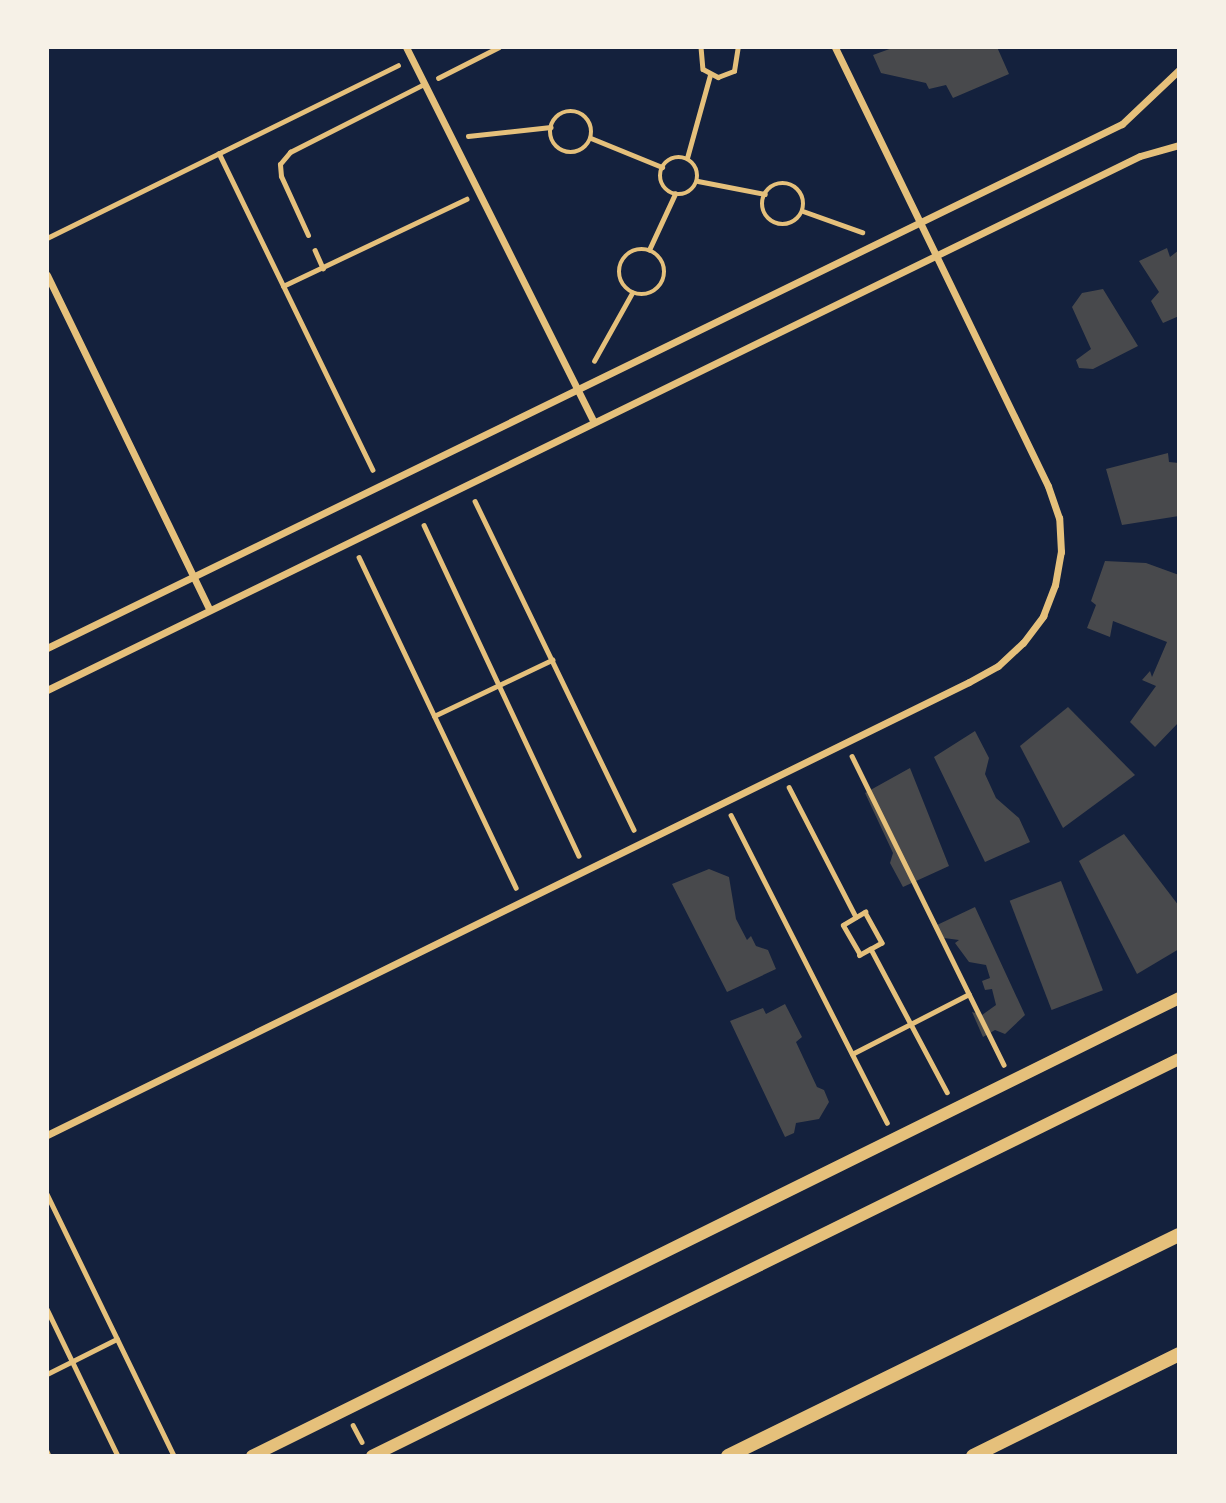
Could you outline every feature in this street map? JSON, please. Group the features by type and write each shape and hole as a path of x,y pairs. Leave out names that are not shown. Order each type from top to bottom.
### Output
{"main road":[{"path":"728,1456 1179,1234"},
{"path":"973,1456 1179,1354"}],"street":[{"path":"406,47 594,422"},
{"path":"47,1135 998,666 1023,643 1043,616 1055,585 1061,552 1059,518 1048,486 835,47"},
{"path":"47,649 1122,124 1179,70"},
{"path":"47,690 1140,156 1179,145"},
{"path":"47,275 209,609"},
{"path":"252,1456 1179,998"},
{"path":"370,1456 1179,1059"}],"lane":[{"path":"308,235 281,176 280,163 290,152 424,84"}],"path":[{"path":"424,84 499,47"},
{"path":"701,47 699,62 710,75 718,77 734,71 738,47"},
{"path":"47,238 411,58"},
{"path":"687,158 710,75"},
{"path":"451,138 551,127 562,114 578,113 591,125 591,138 584,149 568,153 554,144 551,127"},
{"path":"591,138 662,167"},
{"path":"219,153 381,486"},
{"path":"649,250 675,194 693,189 698,181 697,168 687,158 673,158 662,167"},
{"path":"662,167 662,184 675,194"},
{"path":"698,181 765,194"},
{"path":"788,184 802,194 803,211 791,224 774,223 763,210 765,194 772,187 788,184"},
{"path":"284,286 479,193"},
{"path":"803,211 885,240"},
{"path":"649,250 662,260 665,277 656,291 632,293 621,280 621,263 632,251 649,250"},
{"path":"578,390 632,293"},
{"path":"467,484 641,843"},
{"path":"416,509 586,870"},
{"path":"351,541 522,901"},
{"path":"434,716 552,660"},
{"path":"845,743 1012,1080"},
{"path":"782,774 856,917"},
{"path":"724,802 895,1138"},
{"path":"865,912 882,943 871,949 860,955 843,925 865,912"},
{"path":"871,949 955,1109"},
{"path":"852,1054 969,994"},
{"path":"47,1194 174,1456"},
{"path":"47,1309 118,1456"},
{"path":"47,1374 117,1339"},
{"path":"346,1409 370,1456"}],"building":[{"path":"895,47 997,47 1009,74 953,98 946,85 929,89 926,83 881,73 873,55"},
{"path":"1167,248 1170,257 1179,250 1179,316 1163,323 1151,301 1159,292 1139,261"},
{"path":"1103,289 1138,346 1093,369 1079,368 1076,360 1091,349 1072,307 1082,293"},
{"path":"1168,453 1169,462 1179,463 1179,516 1122,525 1106,469"},
{"path":"1105,561 1146,563 1179,575 1179,722 1155,747 1130,722 1156,686 1142,680 1150,671 1152,677 1167,642 1113,621 1110,637 1087,628 1096,605 1091,601"},
{"path":"1068,707 1135,775 1063,828 1020,746"},
{"path":"975,731 989,758 985,774 996,798 1019,818 1030,842 985,862 934,757"},
{"path":"910,768 949,866 903,887 890,863 893,853 865,793"},
{"path":"1124,834 1179,906 1179,949 1137,974 1079,861"},
{"path":"709,869 729,877 736,919 747,940 751,936 756,946 768,950 776,969 727,992 672,884"},
{"path":"1061,881 1103,990 1052,1010 1010,901"},
{"path":"975,907 1025,1015 1005,1034 995,1030 983,1037 972,1012 982,1015 996,1005 992,989 985,990 982,981 990,978 986,965 969,962 955,943 959,940 944,938 937,925"},
{"path":"785,1004 802,1037 796,1042 817,1087 824,1090 829,1102 819,1119 796,1123 794,1133 785,1137 730,1021 763,1008 766,1014"}]}
